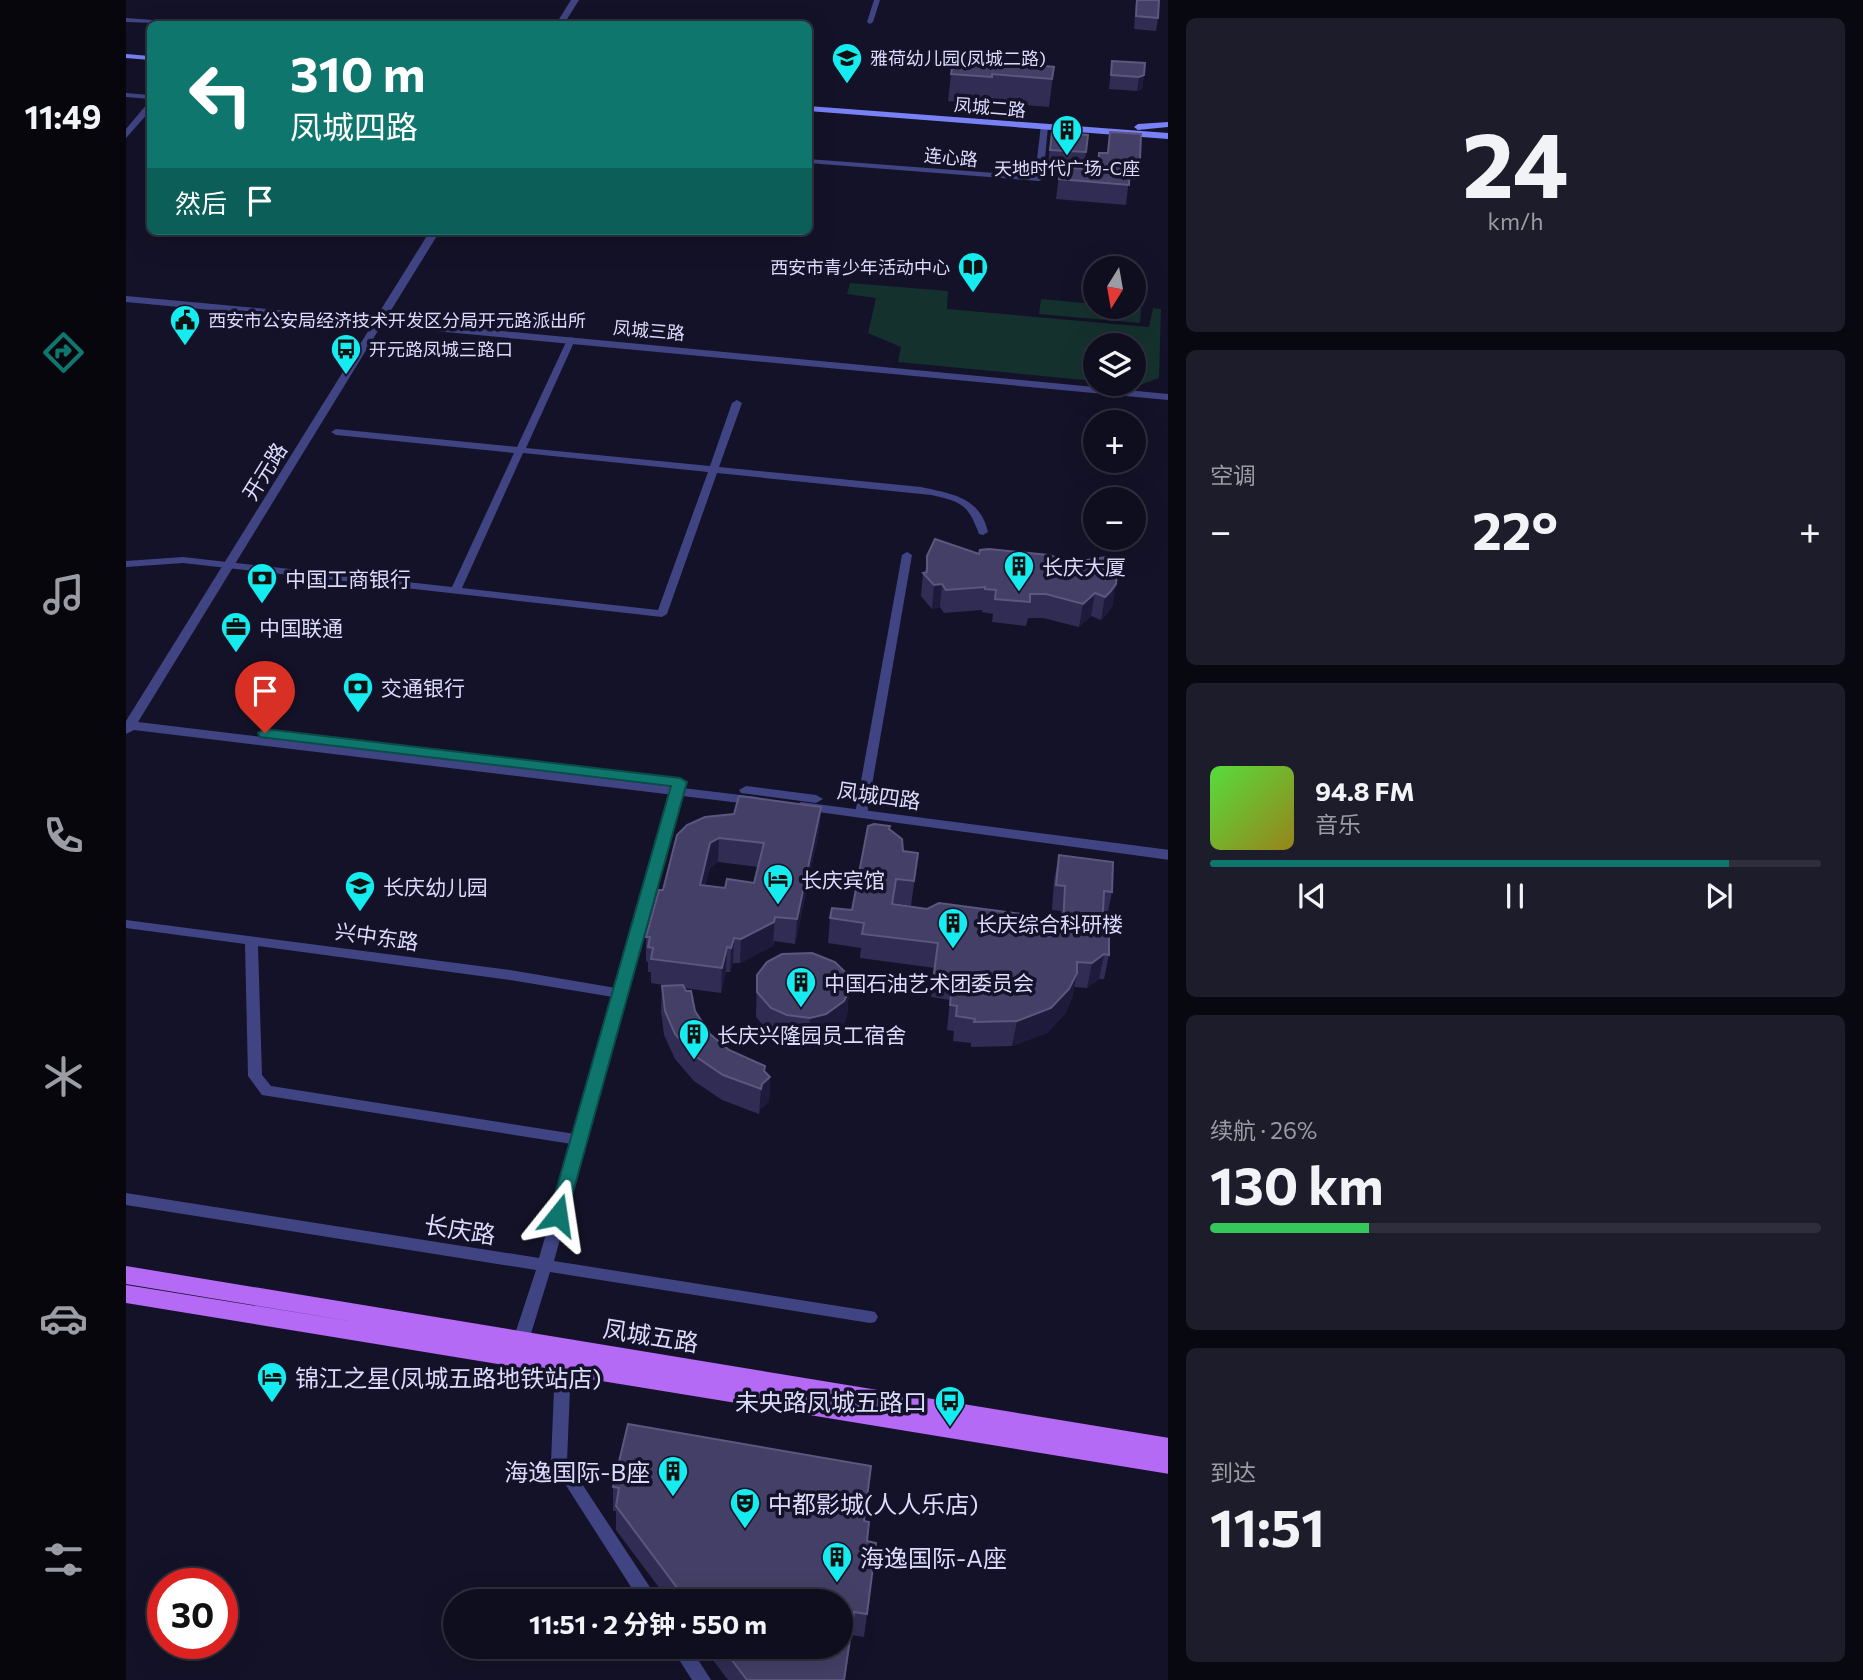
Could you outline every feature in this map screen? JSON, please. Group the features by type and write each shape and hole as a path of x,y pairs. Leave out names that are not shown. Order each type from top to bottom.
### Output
{"main road":[{"path":"126,54 147,56"},
{"name":"凤城二路","path":"812,106 1168,130"},
{"name":"凤城二路","path":"812,106 1168,136"},
{"path":"1114,127 1168,124"},
{"path":"1131,134 1168,143"},
{"name":"凤城五路","path":"126,1275 1168,1448"},
{"name":"凤城五路","path":"126,1294 1168,1464"}],"street":[{"path":"562,21 575,0"},
{"path":"870,22 877,0"},
{"path":"126,20 147,22"},
{"path":"126,95 147,97"},
{"path":"126,135 147,110"},
{"name":"连心路","path":"812,161 1039,179 1044,127"},
{"name":"开元路","path":"128,723 433,235"},
{"name":"凤城三路","path":"126,299 1168,397"},
{"path":"455,591 571,340"},
{"path":"126,564 183,561 228,565 662,614 737,403"},
{"path":"336,432 921,491 951,496 972,507 982,522 983,532"},
{"path":"861,809 907,555"},
{"name":"凤城四路","path":"128,723 1168,846"},
{"path":"521,1340 545,1265 679,787"},
{"name":"凤城四路","path":"861,809 1168,855"},
{"name":"兴中东路","path":"126,924 510,975 622,994"},
{"path":"251,940 255,1076 267,1091 578,1140"},
{"name":"长庆路","path":"126,1199 870,1317"},
{"path":"563,1365 559,1462 642,1589"},
{"path":"688,1659 702,1680"}],"green space":[{"path":"850,283 948,291 947,309 1149,327 1153,308 1161,309 1159,378 1146,383 1146,333 1083,333 1083,380 898,362 901,347 868,333 876,298 847,294"},
{"path":"1041,299 1083,303 1083,318 1039,314"},
{"path":"1095,319 1140,319 1140,323"}],"building":[{"path":"1137,0 1159,0 1158,18 1136,16"},
{"path":"988,60 1054,67 1052,79 951,74 953,62 983,64"},
{"path":"1112,61 1145,63 1144,75 1111,75"},
{"path":"1052,132 1088,135 1086,152 1050,150"},
{"path":"1110,132 1141,134 1140,160 1130,159 1129,185 1059,179 1060,167 1098,170 1099,153 1108,153"},
{"path":"935,539 979,554 980,550 989,549 1049,555 1058,558 1058,561 1074,562 1106,557 1117,574 1116,584 1105,597 1095,593 1083,604 1046,594 1030,594 1030,602 995,599 996,590 985,587 946,590 942,584 934,585 923,573 927,572 927,556"},
{"name":"长庆宾馆","path":"739,796 821,807 797,919 775,917 774,922 741,939 734,938 731,948 727,947 722,968 651,959 653,948 648,947 650,937 646,937 659,890 663,890 677,835 687,825 705,817 734,814","holes":["719,838 764,843 754,883 727,879 725,888 700,885 710,843"]},
{"name":"长庆综合科研楼","path":"868,826 890,826 889,829 902,839 903,851 918,853 914,881 896,879 892,904 927,909 939,903 1022,914 1034,923 1063,927 1065,886 1056,885 1059,855 1113,862 1112,892 1104,891 1102,933 1109,934 1109,955 1104,954 1092,963 1077,962 1077,973 1069,989 1051,1008 1017,1021 974,1022 975,1019 956,1016 957,1006 950,1005 953,975 934,973 938,943 862,934 864,923 830,918 832,908 852,910"},
{"path":"812,953 835,962 845,972 849,991 844,1001 826,1014 810,1018 787,1015 771,1008 757,992 757,975 767,962 782,954"},
{"path":"683,985 686,991 691,991 695,1011 710,1034 729,1050 765,1066 764,1071 770,1077 762,1084 761,1089 723,1075 695,1056 675,1034 665,1011 662,986"},
{"path":"628,1424 871,1466 864,1521 869,1522 867,1541 876,1543 867,1614 854,1612 853,1619 853,1589 678,1589 616,1506 619,1488 613,1487"},
{"path":"731,1659 847,1659 844,1680 747,1680"}],"place":[{"name":"雅荷幼儿园(凤城二路)","path":"847,85"},
{"name":"天地时代广场-C座","path":"1067,157"},
{"name":"西安市青少年活动中心","path":"973,294"},
{"name":"西安市公安局经济技术开发区分局开元路派出所","path":"185,347"},
{"name":"开元路凤城三路口","path":"346,376"},
{"name":"长庆大厦","path":"1019,593"},
{"name":"中国工商银行","path":"262,605"},
{"name":"中国联通","path":"236,654"},
{"name":"交通银行","path":"358,714"},
{"name":"长庆宾馆","path":"778,906"},
{"name":"长庆幼儿园","path":"360,913"},
{"name":"长庆综合科研楼","path":"953,950"},
{"name":"中国石油艺术团委员会","path":"801,1009"},
{"name":"长庆兴隆园员工宿舍","path":"694,1061"},
{"name":"锦江之星(凤城五路地铁站店)","path":"272,1404"},
{"name":"未央路凤城五路口","path":"950,1428"},
{"name":"海逸国际-B座","path":"673,1498"},
{"name":"中都影城(人人乐店)","path":"745,1530"},
{"name":"海逸国际-A座","path":"837,1584"}],"route":[{"path":"265,733 680,782 558,1215"}]}
